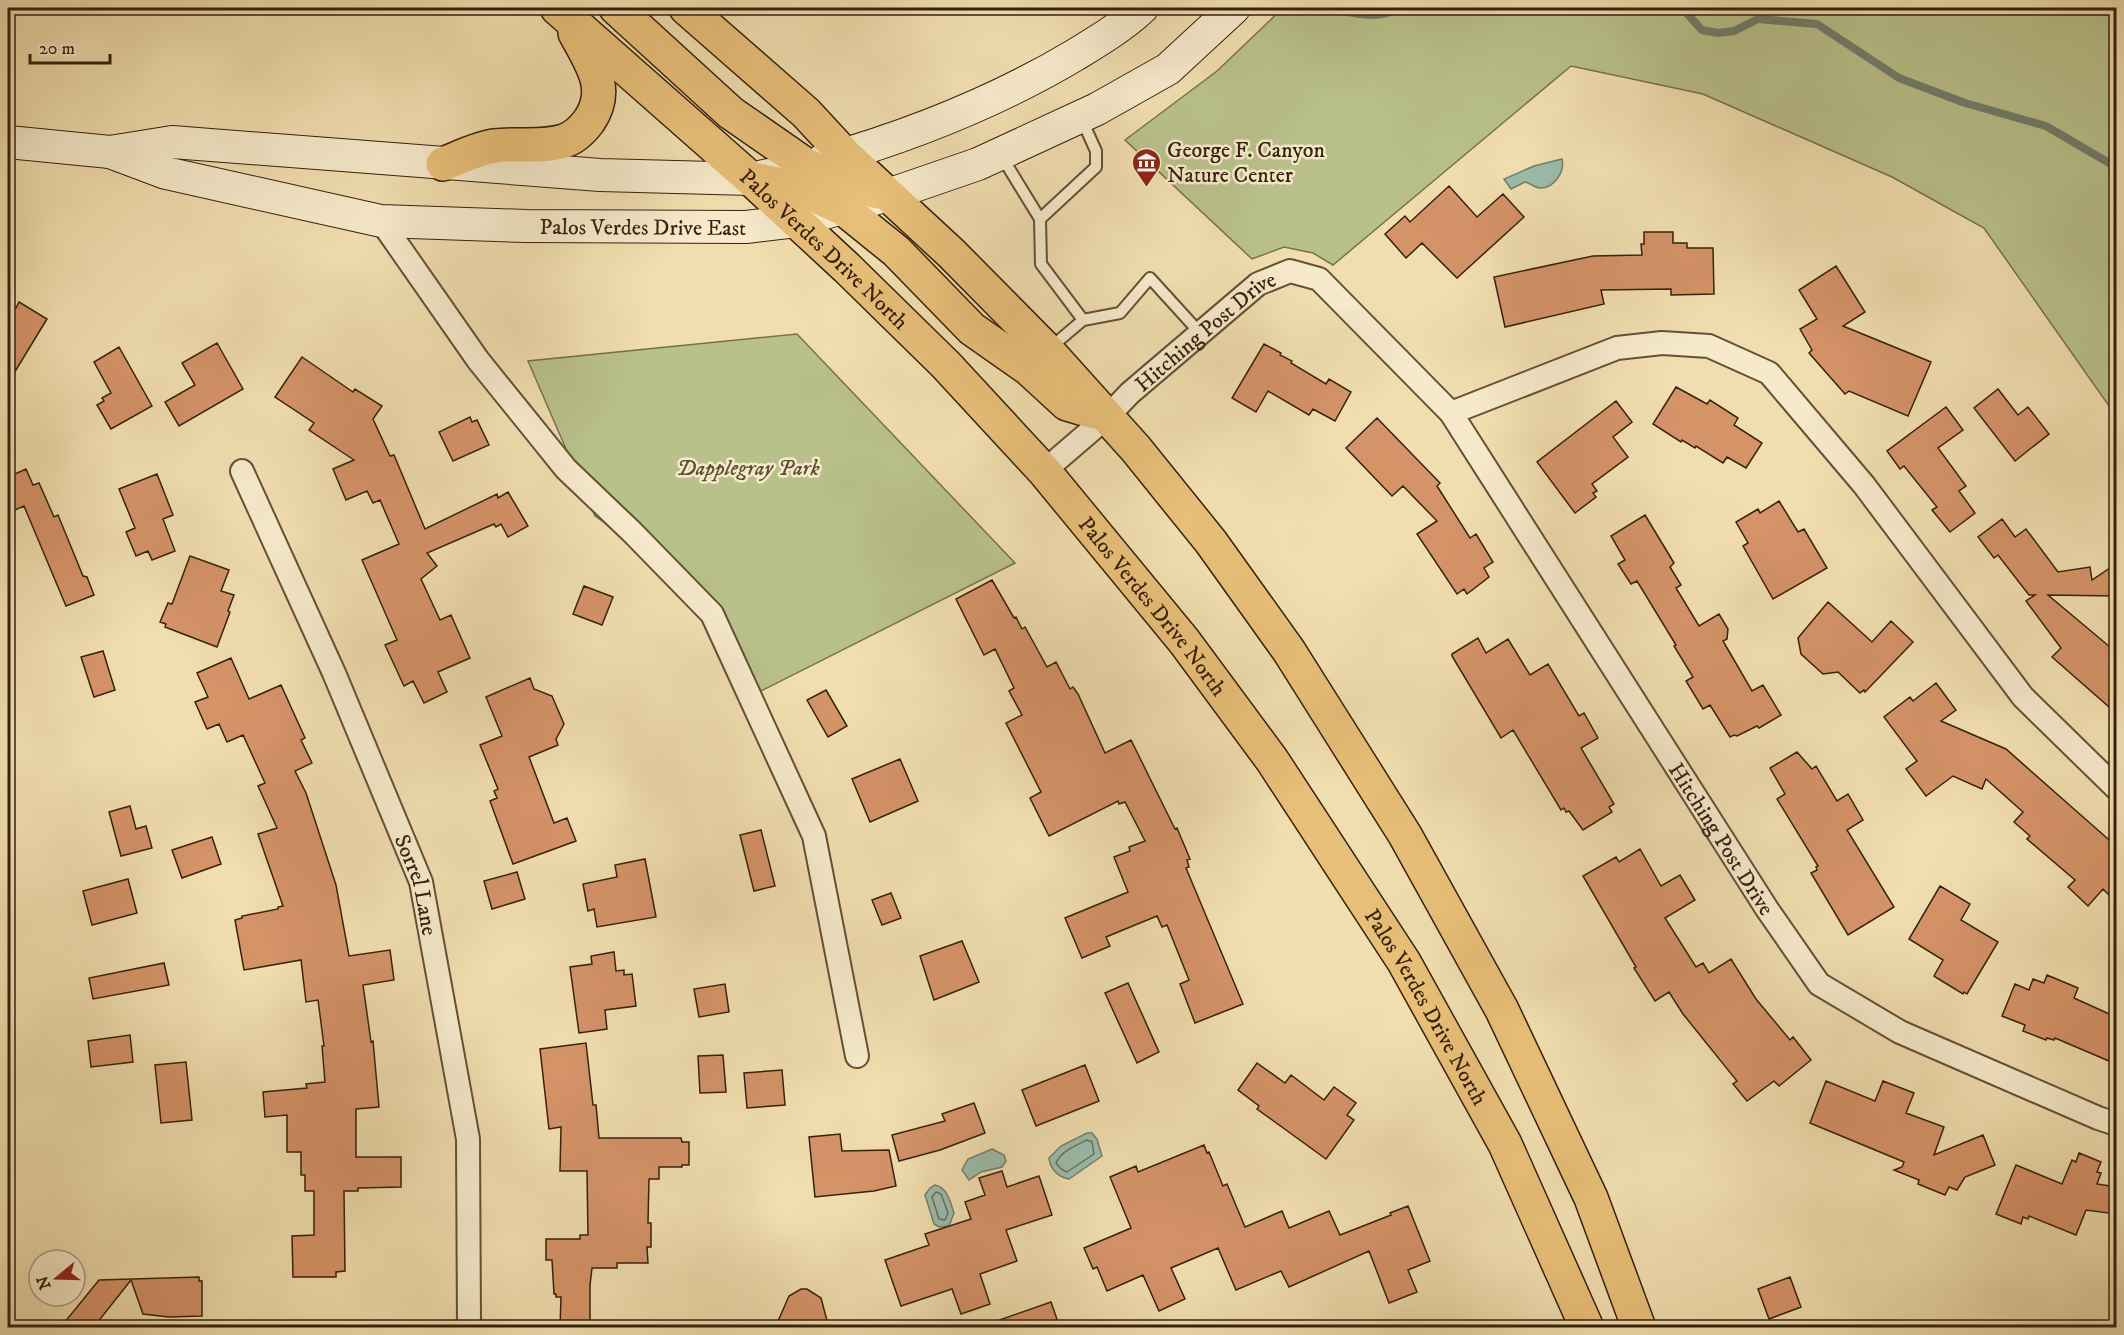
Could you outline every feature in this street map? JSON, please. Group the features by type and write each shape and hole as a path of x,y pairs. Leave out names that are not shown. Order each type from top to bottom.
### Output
{"main road":[{"path":"616,8 731,113 806,165 853,186 888,195"},
{"path":"686,8 806,113 844,154 944,246 1047,350 1108,416 1211,542 1289,651 1405,835 1502,1010 1591,1198 1639,1328"},
{"name":"Palos Verdes Drive East","path":"8,142 110,152 172,142 600,176 751,180 887,142 1000,95 1043,74 1091,45 1142,8"},
{"name":"Palos Verdes Drive East","path":"110,152 166,173 381,221 526,226 734,227 796,221 844,209 935,180 1000,154 1080,117 1168,69 1234,8"},
{"path":"443,164 494,146 540,145 566,141 582,130 597,110 600,94 594,68 561,11"},
{"name":"Palos Verdes Drive North","path":"561,11 796,221 946,364 1044,471 1184,641 1272,760 1404,962 1505,1144 1587,1328"},
{"path":"751,180 798,188 844,209 896,251 972,329 1029,369 1067,404 1108,416"}],"street":[{"path":"381,221 478,360 566,469 632,532 712,614 814,836 857,1056"},
{"name":"Hitching Post Drive","path":"1044,471 1108,416 1130,393 1258,284 1290,271 1319,279 1451,413 1767,909 1819,984 1900,1032 2116,1124"},
{"path":"1451,413 1617,348 1662,343 1709,346 1769,374 1864,484 2023,697 2116,788"},
{"name":"Sorrel Lane","path":"242,471 334,673 421,882 468,1139 469,1328"}],"lane":[{"path":"1040,219 1096,167 1096,151 1080,117"},
{"path":"1000,154 1040,219 1041,264 1083,320"},
{"path":"1047,350 1083,320 1120,313 1150,278 1200,333"}],"green space":[{"path":"1283,8 2116,8 2116,416 1984,228 1892,177 1703,94 1571,66 1333,265 1313,253 1284,247 1252,259 1125,140 1217,71"},
{"name":"Dapplegray Park","path":"797,334 1015,563 755,694 712,597 595,516 528,361"}],"water":[{"path":"1562,159 1562,169 1557,179 1544,188 1525,182 1511,189 1504,179 1534,166"},
{"path":"1087,1133 1092,1133 1097,1139 1102,1156 1069,1179 1058,1174 1051,1166 1049,1158 1061,1146"},
{"path":"992,1149 1004,1155 1006,1161 1002,1167 981,1172 969,1180 962,1170 968,1159"},
{"path":"935,1185 946,1192 951,1204 954,1213 949,1226 939,1227 934,1224 925,1195"}],"building":[{"path":"1449,186 1477,217 1503,194 1524,217 1457,278 1422,243 1406,258 1385,234 1405,216 1410,222"},
{"path":"1644,232 1673,232 1673,243 1687,243 1687,248 1713,248 1714,294 1671,295 1671,289 1601,290 1604,304 1505,327 1494,277 1593,256 1642,255 1641,244 1644,244"},
{"path":"1836,266 1865,312 1843,326 1931,362 1908,416 1849,391 1845,394 1809,353 1812,350 1800,329 1817,319 1799,290"},
{"path":"19,302 47,319 8,383 8,303 16,308"},
{"path":"217,343 243,389 179,426 165,402 195,385 182,363"},
{"path":"1264,344 1326,384 1329,379 1351,392 1335,421 1313,409 1309,415 1268,391 1256,412 1232,398"},
{"path":"119,347 152,406 111,429 97,405 104,401 102,398 111,393 94,362"},
{"path":"302,357 353,392 355,389 382,406 373,419 390,456 394,455 425,529 497,494 498,498 508,492 528,526 508,537 501,524 496,527 494,524 427,553 437,566 421,579 440,620 451,615 470,658 438,672 447,692 424,703 413,681 404,686 385,645 397,640 362,560 399,544 380,500 373,503 367,491 346,500 333,469 354,460 309,430 314,423 275,397"},
{"path":"1676,387 1707,404 1710,400 1738,418 1734,425 1762,443 1746,468 1727,457 1723,463 1696,446 1695,448 1682,440 1681,442 1653,424"},
{"path":"1998,389 2018,415 2028,407 2049,434 2015,461 1974,408"},
{"path":"1616,401 1632,422 1613,437 1628,457 1592,484 1597,491 1593,493 1596,497 1575,513 1537,462"},
{"path":"1946,407 1963,430 1938,448 1966,486 1959,491 1975,513 1950,532 1932,510 1937,507 1904,466 1900,469 1887,451"},
{"path":"470,417 472,422 477,420 489,445 453,461 439,432"},
{"path":"1377,418 1440,483 1437,486 1470,538 1476,534 1493,562 1484,568 1489,577 1467,594 1464,589 1457,594 1417,534 1437,521 1403,486 1392,496 1346,448"},
{"path":"26,469 33,485 39,483 54,517 58,515 83,576 87,577 94,595 66,606 24,506 8,513 8,477"},
{"path":"157,474 173,515 163,519 175,551 152,560 148,551 136,556 126,532 135,528 119,489"},
{"path":"1779,501 1798,532 1804,529 1827,568 1773,599 1743,546 1748,543 1736,522 1758,509 1760,513"},
{"path":"1645,515 1674,563 1670,567 1681,585 1676,588 1699,626 1719,614 1728,629 1727,639 1723,641 1752,691 1763,685 1781,715 1759,728 1757,726 1730,737 1710,705 1703,709 1686,681 1693,677 1674,646 1676,645 1637,581 1631,584 1618,564 1625,560 1611,536"},
{"path":"2002,519 2015,537 2026,529 2058,572 2090,567 2092,580 2116,564 2116,596 2048,595 2116,652 2116,713 2052,657 2061,648 2026,601 2035,595 2029,595 1998,555 1994,558 1978,537"},
{"path":"190,556 229,570 221,591 234,595 217,647 165,627 166,624 160,622 168,603 172,604"},
{"path":"992,580 1014,618 1016,617 1022,629 1025,627 1047,667 1056,662 1070,689 1073,687 1078,694 1105,753 1131,740 1175,829 1177,828 1190,859 1187,860 1189,867 1186,868 1243,1004 1195,1023 1180,984 1189,980 1167,925 1162,927 1157,916 1106,937 1110,946 1082,958 1065,918 1128,892 1114,857 1130,851 1129,847 1145,841 1125,802 1119,804 1118,801 1049,836 1030,798 1041,792 1006,723 1022,715 1009,691 1014,688 995,649 984,655 956,599"},
{"path":"584,586 613,597 602,625 573,614"},
{"path":"1828,602 1872,642 1891,621 1913,642 1865,692 1864,690 1860,693 1838,672 1823,674 1801,654 1798,638"},
{"path":"1478,638 1486,653 1508,639 1530,675 1548,664 1579,716 1584,713 1598,738 1581,748 1614,804 1609,807 1612,812 1583,830 1569,811 1566,812 1564,808 1561,810 1513,730 1501,738 1452,656"},
{"path":"103,651 115,690 94,697 81,657"},
{"path":"231,658 249,699 281,685 305,738 301,740 312,763 295,771 306,793 336,885 349,956 390,950 394,980 363,985 371,1042 373,1041 379,1107 356,1109 356,1157 401,1157 401,1187 358,1188 358,1191 344,1191 345,1271 336,1272 336,1277 293,1277 292,1236 314,1235 314,1191 305,1191 305,1175 301,1175 301,1152 287,1152 287,1115 265,1117 263,1092 307,1088 306,1084 325,1082 322,1046 324,1046 318,1000 306,1002 301,960 244,970 235,920 242,916 283,906 258,834 277,828 258,786 265,783 243,735 227,742 219,724 207,729 195,702 208,697 197,673"},
{"path":"530,678 534,689 552,696 564,724 556,739 558,745 529,757 554,823 567,818 576,841 513,864 490,801 497,798 494,791 498,789 480,745 502,736 486,697"},
{"path":"1936,683 1956,710 1941,721 2006,749 2116,846 2116,902 2103,889 2088,906 2068,887 2075,880 2027,839 2030,836 2014,822 2023,812 1986,779 1982,789 1953,776 1926,796 1906,769 1917,761 1884,717 1910,697 1913,701"},
{"path":"826,690 847,726 828,737 807,700"},
{"path":"1797,752 1812,769 1816,766 1837,801 1848,794 1863,820 1847,830 1894,907 1848,935 1811,873 1817,870 1818,866 1777,799 1785,794 1770,768"},
{"path":"900,759 918,801 870,822 852,779"},
{"path":"130,806 136,829 146,826 152,848 121,856 109,812"},
{"path":"761,830 775,886 754,891 740,835"},
{"path":"212,837 221,864 182,878 172,850"},
{"path":"1640,849 1661,886 1680,875 1695,900 1665,918 1696,967 1703,963 1709,973 1731,959 1756,999 1790,1040 1793,1037 1811,1060 1779,1086 1774,1081 1747,1101 1733,1084 1737,1081 1683,1014 1669,992 1655,1001 1634,968 1636,967 1583,876 1616,857 1619,862"},
{"path":"645,859 656,917 597,927 594,909 588,911 583,884 617,877 615,865"},
{"path":"517,872 525,899 492,909 484,881"},
{"path":"128,879 137,913 92,925 83,891"},
{"path":"1940,886 1970,904 1961,920 1998,942 1967,994 1964,992 1963,994 1934,976 1943,960 1909,939"},
{"path":"891,893 901,918 882,925 872,900"},
{"path":"962,941 979,982 934,1000 920,956"},
{"path":"614,952 616,971 624,970 624,975 632,974 636,1006 605,1010 607,1029 579,1033 570,967 592,964 591,956"},
{"path":"164,963 169,985 93,999 89,978"},
{"path":"2047,975 2078,988 2074,998 2116,1017 2116,1064 2055,1038 2046,1040 2023,1031 2025,1025 2002,1016 2015,984 2029,990 2033,979 2044,983"},
{"path":"1128,983 1159,1052 1137,1063 1105,993"},
{"path":"725,984 729,1012 699,1017 694,989"},
{"path":"130,1035 133,1062 91,1067 88,1041"},
{"path":"586,1043 599,1138 681,1138 682,1142 689,1142 689,1165 659,1167 659,1179 649,1179 648,1223 651,1223 651,1247 647,1247 648,1263 617,1263 617,1268 592,1268 590,1328 560,1328 561,1297 556,1297 554,1294 552,1260 546,1260 546,1239 580,1239 580,1235 588,1235 587,1171 560,1171 561,1127 549,1129 540,1049"},
{"path":"723,1055 726,1092 700,1093 698,1056"},
{"path":"186,1062 192,1120 161,1123 155,1065"},
{"path":"1257,1063 1285,1083 1291,1075 1324,1100 1334,1087 1356,1103 1347,1115 1354,1120 1326,1159 1257,1109 1259,1106 1238,1090"},
{"path":"1085,1065 1099,1101 1036,1126 1022,1090"},
{"path":"782,1070 785,1105 747,1108 744,1073"},
{"path":"1826,1081 1875,1101 1883,1081 1914,1093 1906,1113 1944,1127 1934,1155 1983,1135 1995,1165 1965,1177 1957,1190 1949,1187 1945,1195 1918,1184 1919,1180 1894,1170 1902,1167 1904,1162 1810,1123"},
{"path":"974,1103 985,1133 940,1150 899,1161 892,1135 945,1121 942,1114"},
{"path":"840,1134 842,1151 889,1150 896,1186 874,1191 815,1197 809,1137"},
{"path":"1204,1145 1223,1186 1227,1184 1245,1227 1282,1211 1289,1228 1329,1211 1340,1235 1408,1206 1430,1261 1408,1270 1417,1292 1389,1303 1369,1251 1289,1287 1281,1271 1236,1290 1218,1248 1171,1268 1185,1299 1159,1311 1143,1275 1107,1291 1097,1267 1093,1269 1084,1248 1131,1228 1110,1177 1136,1166 1138,1172"},
{"path":"2079,1153 2101,1162 2097,1172 2101,1173 2097,1184 2116,1187 2116,1214 2086,1210 2076,1235 2029,1216 2028,1219 2023,1217 2021,1224 1996,1214 2016,1165 2062,1184 2072,1160 2076,1162"},
{"path":"1002,1171 1007,1187 1039,1176 1052,1215 1006,1230 1017,1261 980,1274 990,1304 961,1314 952,1289 901,1306 885,1260 929,1245 925,1234 971,1219 965,1202 985,1195 979,1178"},
{"path":"199,1277 199,1281 202,1281 202,1316 169,1317 143,1314 131,1280 93,1328 60,1328 76,1308 87,1308 87,1295 99,1280"},
{"path":"1790,1277 1801,1307 1769,1319 1758,1289"},
{"path":"801,1289 807,1289 821,1298 829,1328 775,1328 789,1296"},
{"path":"1051,1302 1060,1328 988,1328 988,1324"}],"waterway":[{"path":"1333,9 1375,15 1398,8"},
{"path":"1682,8 1702,30 1718,33 1734,31 1758,19 1817,24 1899,78 1965,103 2046,126 2116,167"}],"place":[{"name":"George F. Canyon Nature Center","path":"1146,188"}]}
